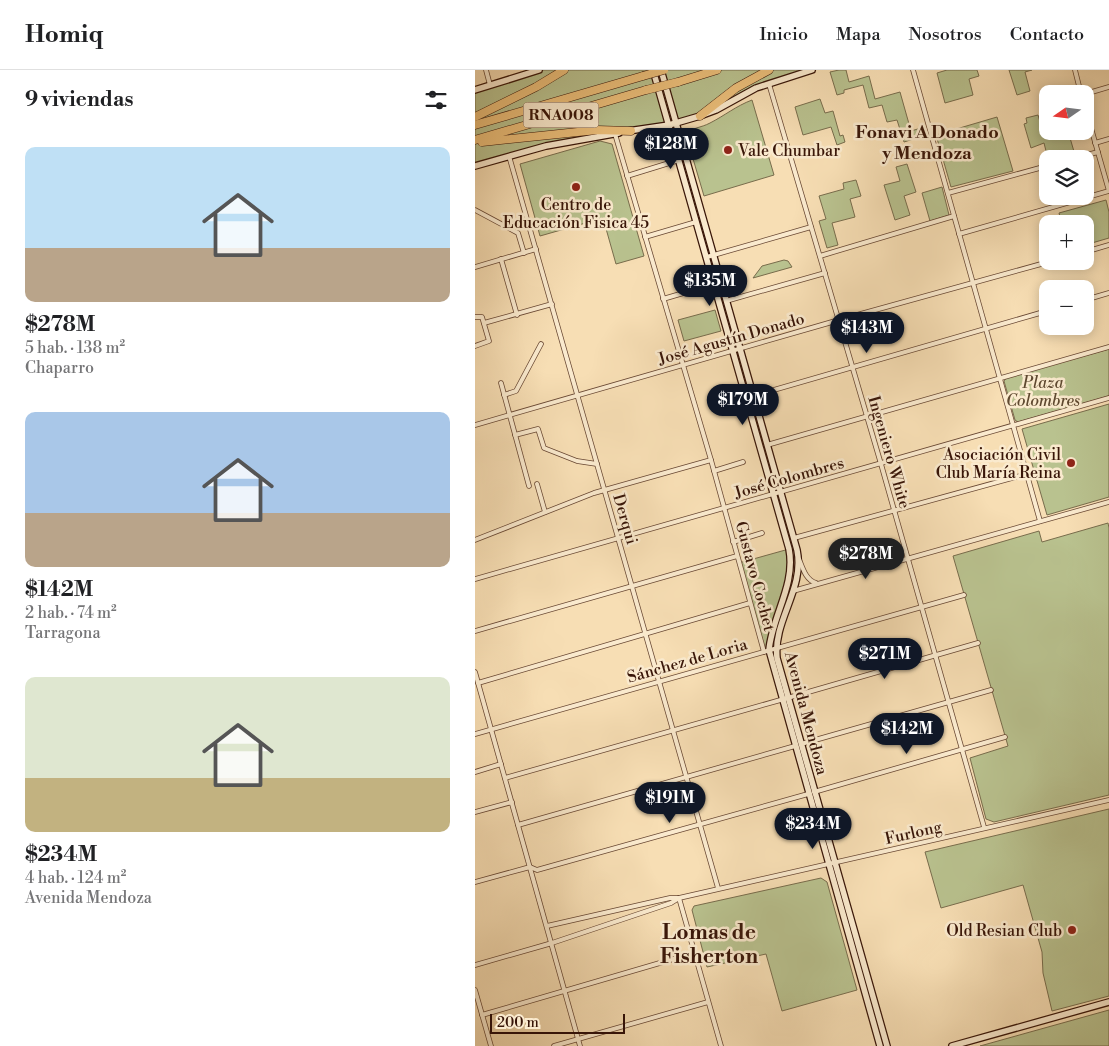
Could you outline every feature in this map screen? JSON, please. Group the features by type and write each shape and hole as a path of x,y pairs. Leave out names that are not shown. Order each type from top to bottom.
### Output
{"highway":[{"path":"475,117 536,87 563,70"},
{"name":"RNA008","path":"475,124 663,70"},
{"name":"RNA008","path":"475,141 717,70"},
{"path":"700,116 735,88 769,70"},
{"path":"475,141 597,130 631,131"}],"main road":[{"path":"475,90 539,70"},
{"name":"Avenida Mendoza","path":"653,70 733,351 798,556 797,580 781,624 775,648 785,699 880,1046"},
{"name":"Avenida Mendoza","path":"663,70 676,123 767,445 791,557 791,569 786,593 773,625 766,651 785,699"},
{"path":"475,166 546,146 669,125 716,110 756,88 812,70"},
{"path":"693,210 700,208"},
{"name":"Avenida Mendoza","path":"831,864 887,1046"},
{"path":"952,1046 1109,1002"}],"street":[{"path":"486,70 490,85"},
{"path":"913,70 1041,521"},
{"path":"1075,70 1080,85"},
{"name":"Ingeniero White","path":"769,84 881,464 984,828"},
{"path":"1094,91 1109,87"},
{"name":"Gustavo Cochet","path":"615,134 711,460 750,603 766,651"},
{"path":"959,234 1109,191 1094,139"},
{"path":"1095,143 1109,139"},
{"path":"1094,153 1098,152"},
{"name":"Derqui","path":"509,156 718,888"},
{"path":"627,176 679,160"},
{"path":"948,193 1039,168"},
{"path":"475,210 518,233 524,253"},
{"path":"820,256 954,216"},
{"path":"645,237 696,222"},
{"path":"707,258 811,227"},
{"path":"1094,249 1109,245"},
{"path":"475,267 536,249"},
{"path":"501,259 517,315"},
{"name":"José Agustín Donado","path":"475,425 1039,264"},
{"path":"726,301 825,273"},
{"path":"663,299 714,284"},
{"path":"1094,297 1109,293"},
{"path":"484,323 551,304"},
{"path":"753,396 1039,313"},
{"path":"475,317 482,317 489,341 475,346"},
{"path":"504,395 516,391 541,344"},
{"path":"767,445 1109,347"},
{"path":"501,383 529,486"},
{"name":"José Colombres","path":"475,580 1109,398"},
{"path":"515,435 538,429 544,448 577,461 597,464"},
{"path":"475,540 605,490 711,460"},
{"path":"714,471 743,462"},
{"path":"793,538 1027,474"},
{"path":"537,484 545,512"},
{"path":"786,593 1109,502"},
{"path":"733,542 762,533"},
{"path":"475,631 737,556"},
{"path":"798,556 807,578 813,583 821,583"},
{"name":"Sánchez de Loria","path":"475,734 964,596"},
{"path":"478,683 750,603"},
{"path":"505,778 978,643"},
{"path":"475,672 581,1046"},
{"path":"518,825 991,690"},
{"path":"475,882 530,867 537,870 700,826 1005,737"},
{"path":"475,772 501,764"},
{"name":"Furlong","path":"547,926 831,864 1109,800"},
{"path":"475,812 511,802"},
{"path":"475,965 552,944 671,903 679,898 721,1046"},
{"path":"482,1015 694,953"},
{"path":"475,990 491,1046"},
{"path":"554,1046 708,1002"}],"green space":[{"path":"539,70 812,70 756,88 716,110 669,125 546,146 475,166 475,90"},
{"path":"846,70 849,82 869,76 875,99 900,92 911,131 921,128 923,136 904,142 897,120 887,122 882,105 869,108 863,85 844,90 844,93 837,95 830,72"},
{"path":"947,70 977,70 979,76 969,79 973,95 945,103 937,73"},
{"path":"1009,70 1032,70 1025,72 1030,91 1017,95"},
{"path":"820,99 825,113 833,111 840,136 843,135 845,142 837,145 831,127 803,135 795,107"},
{"name":"Vale Chumbar","path":"752,100 774,175 704,196 686,135 691,130 710,123"},
{"path":"1038,115 1039,140 1071,140 1074,150 1046,150 1044,143 1031,148 1024,124 1027,123 1026,118"},
{"path":"997,117 1013,171 951,187 936,135"},
{"name":"Centro de Educación Fisica 45","path":"600,141 612,144 644,256 616,264 603,218 540,236 520,164"},
{"path":"907,164 916,192 904,196 910,215 895,220 884,185 900,181 896,167"},
{"path":"856,180 861,196 850,199 855,217 832,223 838,245 827,248 819,221 826,219 819,196 844,189 843,183"},
{"path":"942,187 949,215 930,221 922,193"},
{"path":"1106,200 1109,212 1109,238 1094,242 1094,215 1060,215 1059,213 1094,205 1094,203"},
{"path":"784,260 788,261 792,267 753,278 762,266"},
{"path":"715,310 721,331 684,341 678,320"},
{"name":"Plaza Colombres","path":"1109,349 1109,396 1018,422 1015,420 1004,381 1007,377"},
{"name":"Asociación Civil Club María Reina","path":"1109,404 1109,497 1047,515 1022,429"},
{"path":"1108,523 1109,795 994,822 986,819 970,758 1008,746 953,556 1039,531 1042,542"},
{"path":"789,549 791,569 769,650 764,652 739,563"},
{"name":"Old Resian Club","path":"1109,809 1109,996 1052,1011 1043,973 1042,952 1023,885 941,908 925,852"},
{"path":"821,878 827,882 857,990 782,1011 766,954 707,967 692,910 694,906"},
{"path":"1109,1010 1109,1046 980,1046"}],"place":[{"name":"Vale Chumbar","path":"728,150"},
{"name":"Centro de Educación Fisica 45","path":"576,187"},
{"name":"Asociación Civil Club María Reina","path":"1071,463"},
{"name":"Old Resian Club","path":"1072,930"}],"district":[{"name":"Fonavi A Donado y Mendoza","path":"927,142"},
{"name":"Lomas de Fisherton","path":"709,944"}]}
